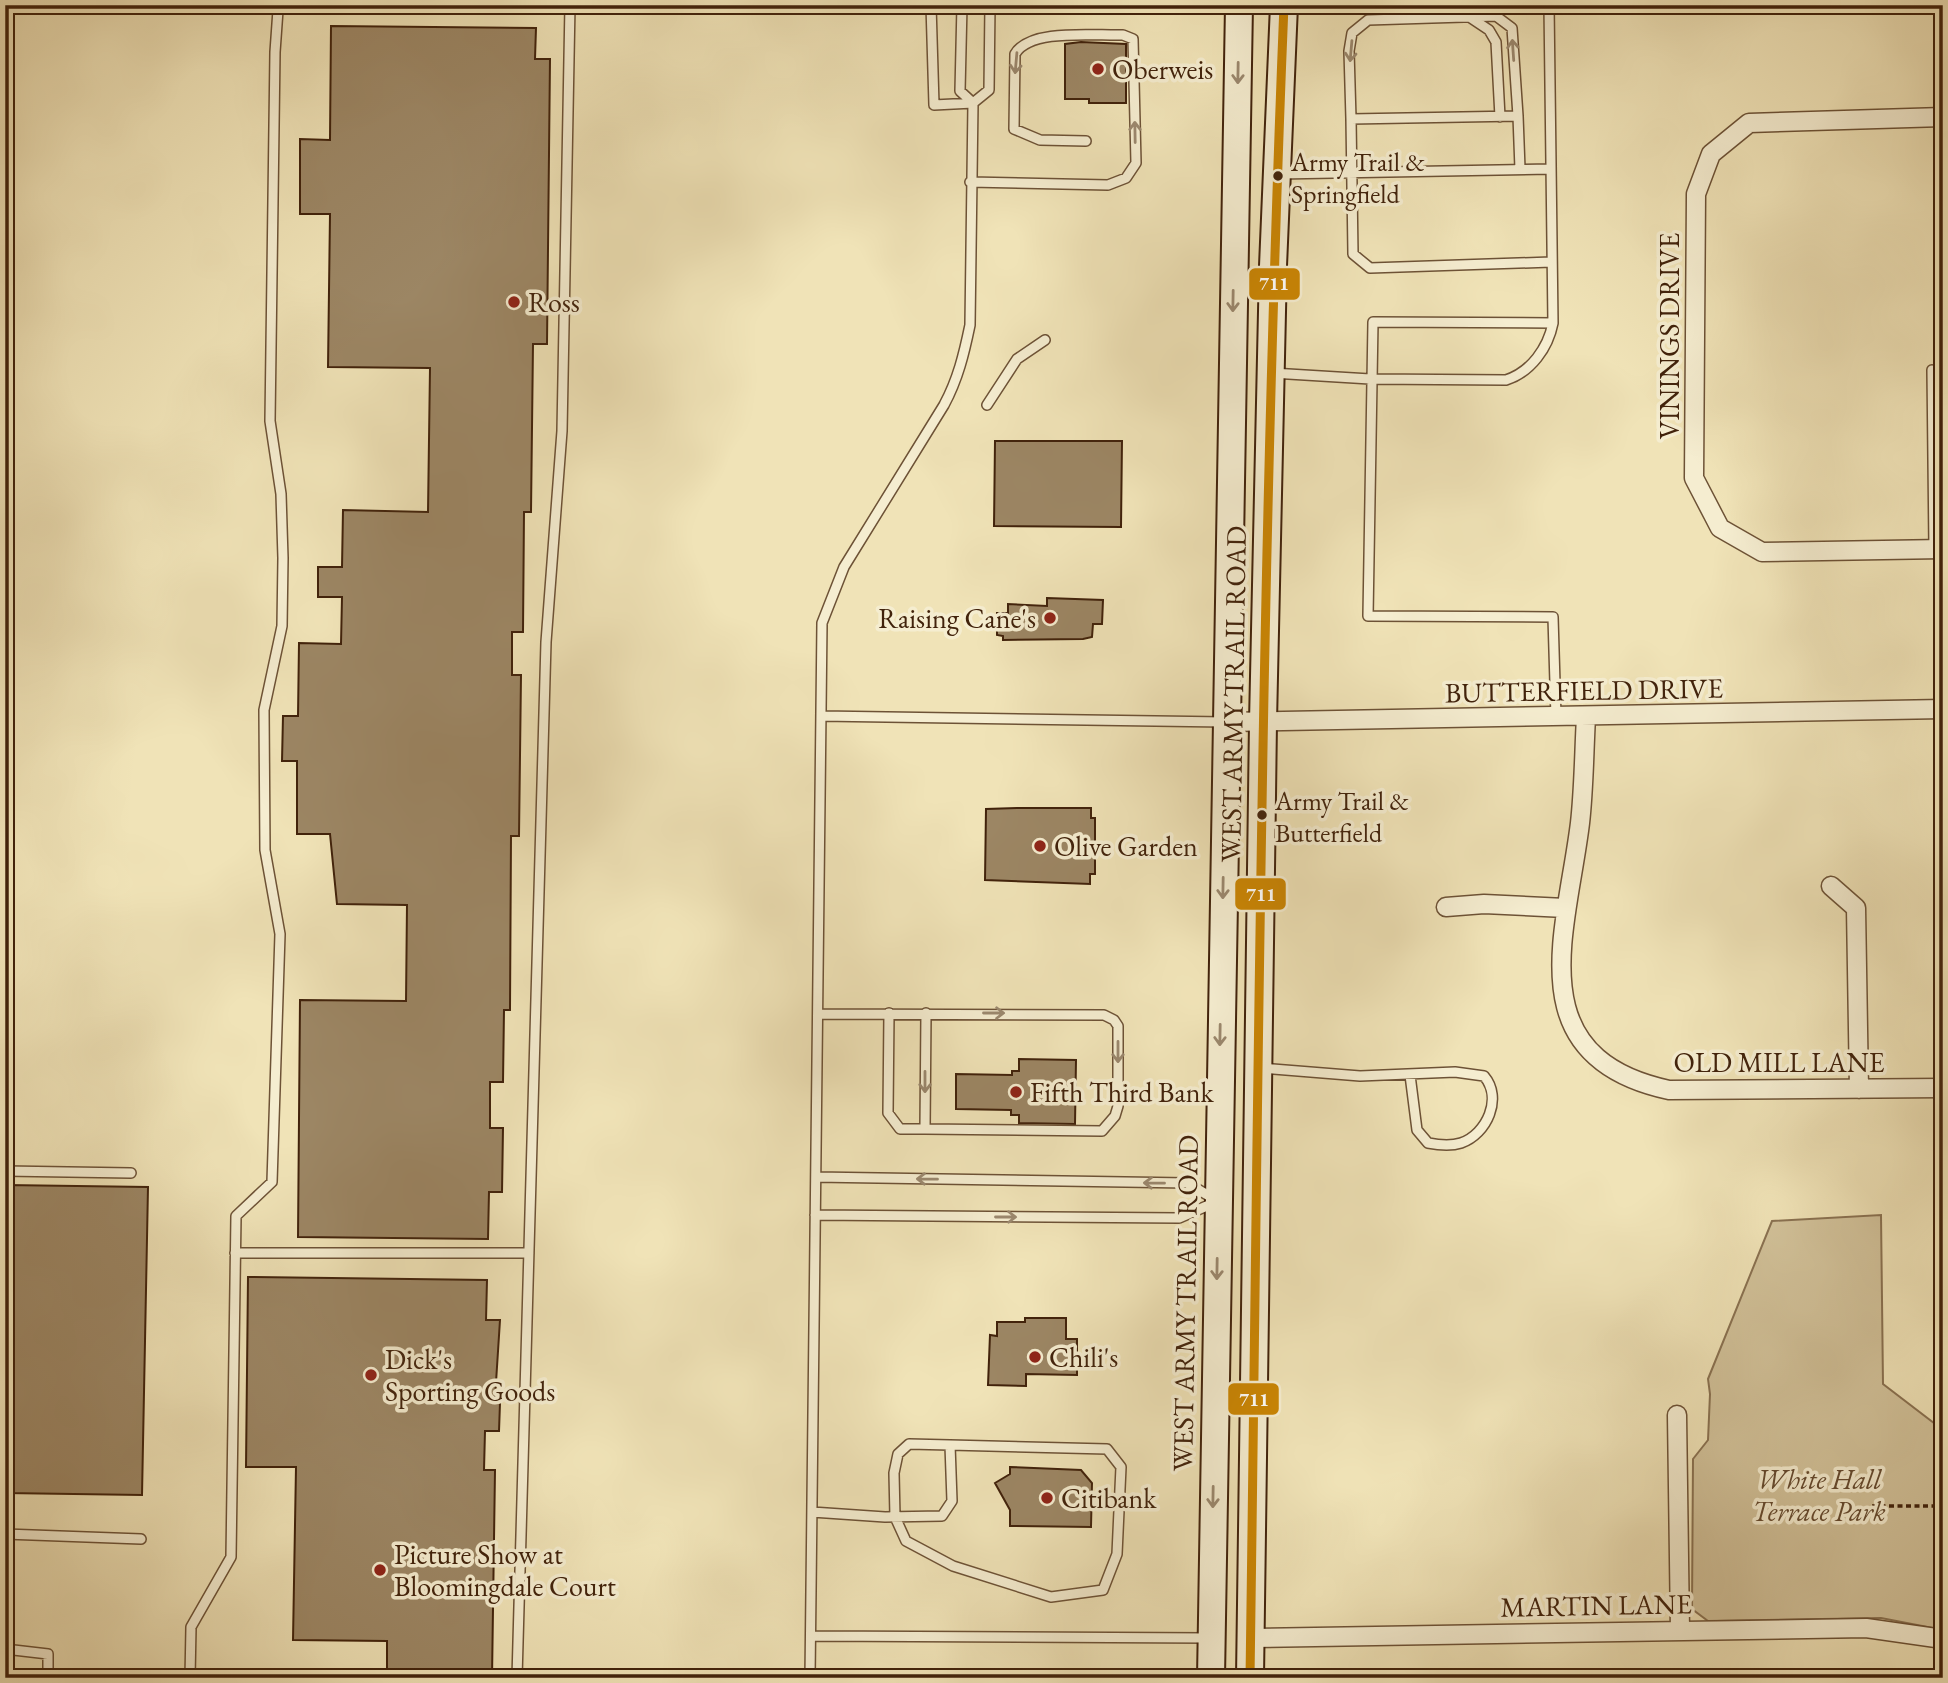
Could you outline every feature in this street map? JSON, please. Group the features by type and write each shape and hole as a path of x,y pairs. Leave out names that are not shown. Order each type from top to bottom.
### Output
{"main road":[{"name":"WEST ARMY TRAIL ROAD","path":"1211,1678 1225,722 1240,5"},
{"name":"WEST ARMY TRAIL ROAD","path":"1248,1678 1270,373 1284,5"},
{"path":"1218,1201 1256,1203"},
{"path":"1211,1638 1248,1678"}],"street":[{"name":"VININGS DRIVE","path":"1939,549 1762,552 1720,528 1694,478 1696,194 1711,154 1749,122 1943,117"},
{"name":"BUTTERFIELD DRIVE","path":"1225,722 1943,709"},
{"name":"OLD MILL LANE","path":"1587,717 1580,823 1560,951 1561,992 1579,1034 1589,1048 1618,1072 1647,1086 1678,1091 1943,1088"},
{"path":"1830,886 1856,908 1859,1089"},
{"path":"1446,907 1484,904 1565,908"},
{"path":"1677,1415 1680,1630"},
{"name":"MARTIN LANE","path":"1250,1638 1866,1628 1943,1639"}],"lane":[{"path":"190,1678 191,1627 231,1557 236,1216 272,1182 280,934 265,850 264,710 282,626 281,494 270,421 275,52 278,10 285,5"},
{"path":"517,1678 546,642 562,431 569,5"},
{"path":"931,5 934,105 973,103 989,90 990,5"},
{"path":"810,1678 822,623 833,590 958,379 970,325 973,103 960,91 962,5"},
{"path":"1270,373 1370,379 1506,380 1518,376 1548,345 1553,323 1549,5"},
{"path":"1520,169 1512,28 1496,16 1368,20 1352,33 1349,51 1353,254 1370,268 1551,262"},
{"path":"1471,18 1489,30 1496,42 1500,117"},
{"path":"970,182 1108,185 1126,178 1136,163 1133,39 1123,35 1039,37 1021,44 1015,54 1014,130 1040,140 1086,141"},
{"path":"1350,119 1518,117"},
{"path":"1277,174 1550,169"},
{"path":"1553,323 1373,322 1368,616 1553,617 1556,717"},
{"path":"986,405 1017,359 1045,340"},
{"path":"1932,370 1939,549"},
{"path":"821,716 1225,722"},
{"path":"818,1014 889,1013 926,1013 1104,1015 1114,1020 1118,1026 1118,1106 1115,1116 1102,1131 900,1129 888,1114 889,1013"},
{"path":"925,1129 926,1013"},
{"path":"1258,1068 1360,1076 1455,1072 1484,1076 1493,1091 1492,1107 1476,1135 1459,1144 1428,1143 1417,1130 1410,1075"},
{"path":"5,1171 131,1173"},
{"path":"816,1177 1186,1183 1218,1201"},
{"path":"815,1215 1180,1218 1218,1201"},
{"path":"235,1253 529,1253"},
{"path":"909,1444 950,1445 1107,1449 1121,1467 1117,1554 1103,1590 1051,1597 953,1566 906,1541 895,1517 894,1473 898,1454 909,1444"},
{"path":"812,1512 895,1517 942,1516 952,1501 950,1445"},
{"path":"5,1534 141,1539"},
{"path":"811,1636 1211,1638"},
{"path":"5,1649 48,1654 48,1678"}],"path":[{"path":"1872,1506 1943,1506"}],"green space":[{"name":"White Hall Terrace Park","path":"1881,1215 1883,1384 1943,1430 1943,1630 1881,1618 1708,1621 1692,1609 1693,1459 1708,1440 1708,1379 1772,1221"}],"building":[{"path":"331,26 536,28 535,59 550,59 547,344 533,344 531,512 524,512 523,632 512,632 512,675 521,675 519,836 511,836 510,1010 504,1010 503,1082 490,1082 490,1128 503,1128 502,1192 489,1192 488,1239 298,1237 300,1000 406,1001 407,905 337,904 330,834 297,834 297,761 282,761 283,716 298,716 299,643 341,644 342,597 318,597 318,567 342,567 343,510 428,512 430,368 328,367 330,214 300,214 300,139 330,140"},
{"path":"1065,44 1126,44 1126,103 1089,103 1089,99 1065,99"},
{"path":"995,441 1122,441 1121,527 994,526"},
{"name":"Raising Cane's","path":"1047,598 1103,600 1102,624 1093,624 1092,637 1083,639 1003,640 1003,636 997,635 997,613 1008,613 1008,604 1047,606"},
{"name":"Olive Garden","path":"1091,808 1091,818 1095,818 1095,874 1090,874 1090,884 985,880 986,809"},
{"name":"Fifth Third Bank","path":"1019,1059 1076,1060 1075,1124 1019,1123 1019,1115 1011,1115 1011,1110 956,1109 956,1074 1012,1075 1012,1071 1019,1071"},
{"path":"5,1185 148,1187 142,1495 5,1493"},
{"path":"248,1277 487,1280 486,1320 500,1320 495,1398 500,1403 499,1431 485,1431 484,1470 495,1470 492,1678 387,1678 387,1641 293,1640 296,1467 246,1467"},
{"name":"Chili's","path":"1025,1318 1066,1318 1066,1339 1077,1339 1077,1375 1026,1374 1026,1386 988,1385 990,1335 997,1336 997,1322 1025,1322"},
{"name":"Citibank","path":"1010,1467 1081,1470 1092,1483 1091,1527 1010,1526 1010,1510 995,1483 1010,1474"}],"transit line":[{"name":"711","path":"1250,1678 1265,632 1284,5"}],"place":[{"name":"Oberweis","path":"1098,69"},
{"name":"Army Trail & Springfield","path":"1278,176"},
{"name":"Ross","path":"514,302"},
{"name":"Raising Cane's","path":"1050,618"},
{"name":"Army Trail & Butterfield","path":"1262,815"},
{"name":"Olive Garden","path":"1040,846"},
{"name":"Fifth Third Bank","path":"1016,1092"},
{"name":"Chili's","path":"1035,1357"},
{"name":"Dick's Sporting Goods","path":"371,1375"},
{"name":"Citibank","path":"1047,1498"},
{"name":"Picture Show at Bloomingdale Court","path":"380,1570"}]}
